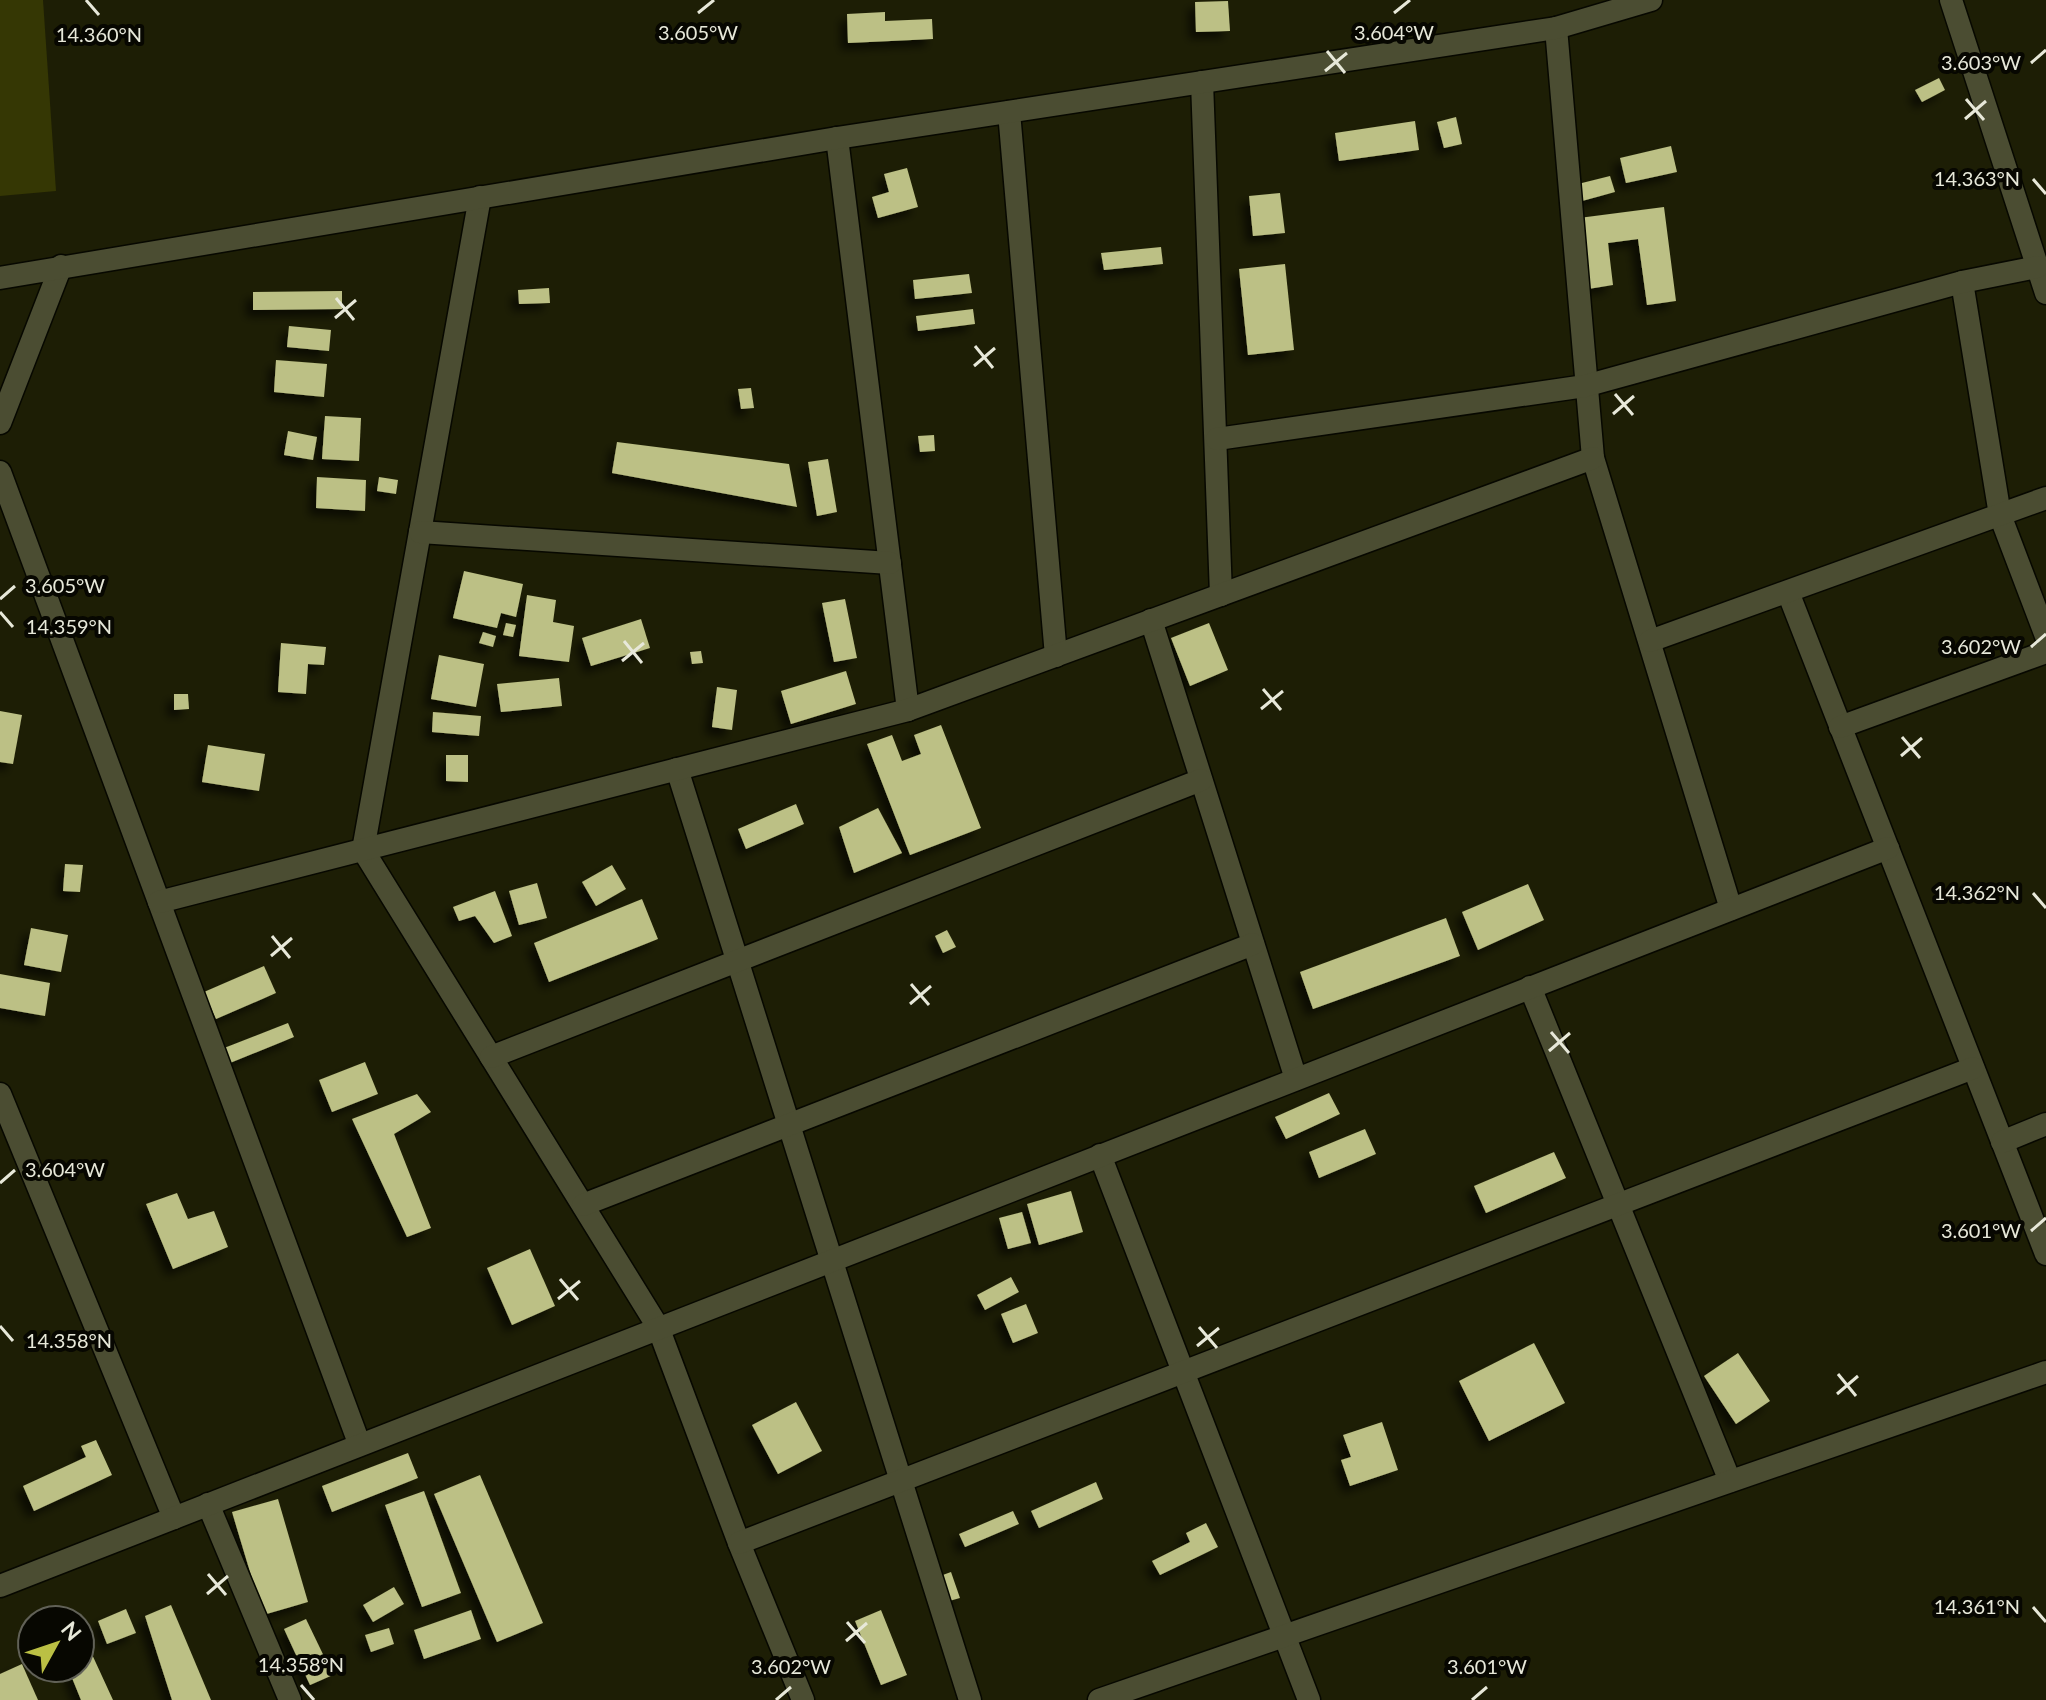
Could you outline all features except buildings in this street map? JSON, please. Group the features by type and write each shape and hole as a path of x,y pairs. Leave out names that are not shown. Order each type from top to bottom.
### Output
{"street":[{"path":"0,278 837,138 1556,28 1651,0"},
{"path":"1951,0 2046,293"},
{"path":"1556,28 1593,458 1731,909"},
{"path":"1202,82 1221,595"},
{"path":"1009,112 1056,656"},
{"path":"837,138 908,710"},
{"path":"480,197 363,850 658,1327 739,1543 803,1700"},
{"path":"0,423 61,266"},
{"path":"1217,439 1585,386 1962,282 2037,267"},
{"path":"1962,282 2000,515 2046,636"},
{"path":"159,902 908,710 1593,458"},
{"path":"0,472 359,1443"},
{"path":"1650,641 2046,498"},
{"path":"420,532 890,563"},
{"path":"1788,592 2046,1254"},
{"path":"1151,620 1296,1079"},
{"path":"1840,727 2046,652"},
{"path":"677,769 970,1700"},
{"path":"491,1057 1201,780"},
{"path":"0,1586 359,1443 1888,848"},
{"path":"583,1205 1253,944"},
{"path":"1530,987 1730,1481"},
{"path":"739,1543 1973,1068"},
{"path":"0,1094 174,1518"},
{"path":"2002,1142 2046,1124"},
{"path":"1100,1155 1309,1700"},
{"path":"1099,1700 2046,1372"},
{"path":"208,1504 290,1700"}],"shaded area":[{"path":"0,0 43,0 56,191 0,196"}]}
